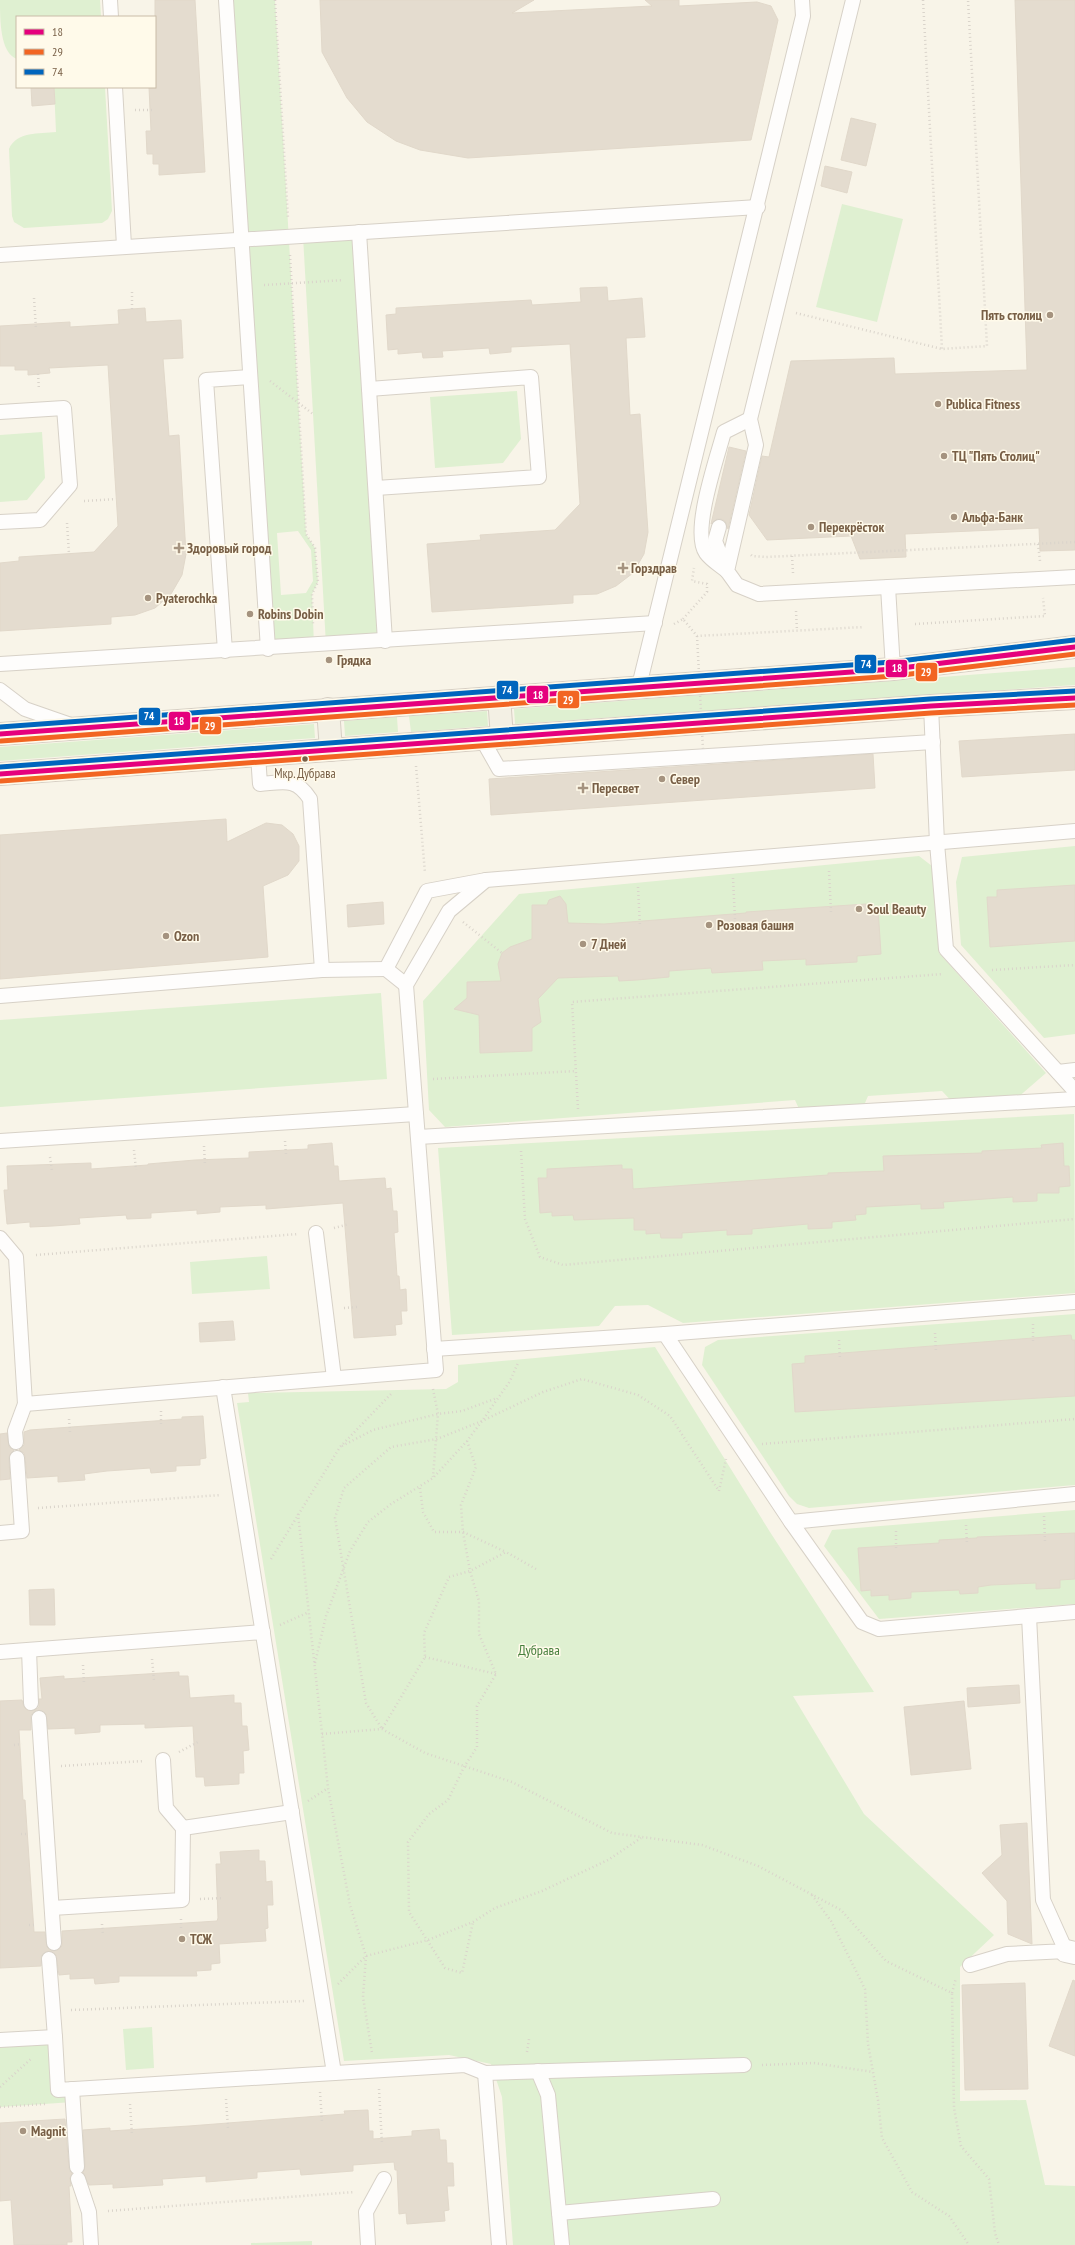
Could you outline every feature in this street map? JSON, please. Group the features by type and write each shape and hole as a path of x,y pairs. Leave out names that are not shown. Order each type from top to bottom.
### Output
{"main road":[{"path":"0,734 639,686 893,669 1075,647"},
{"path":"492,738 499,697"},
{"path":"0,774 931,706 1075,698"},
{"path":"328,709 331,750"}],"lane":[{"path":"110,0 111,16"},
{"path":"226,0 268,648"},
{"path":"802,0 803,16"},
{"path":"639,686 758,207 807,0"},
{"path":"727,571 756,445 750,419 853,0"},
{"path":"115,88 124,246"},
{"path":"0,255 758,207"},
{"path":"360,232 385,641"},
{"path":"225,651 206,380 249,371"},
{"path":"369,389 531,377 539,477 376,488"},
{"path":"0,412 64,408 70,485 40,520 0,522"},
{"path":"727,571 706,553 700,534 701,519 724,432 750,419"},
{"path":"719,526 715,541 727,571 737,585 759,594 1075,577"},
{"path":"888,587 893,669"},
{"path":"0,664 314,646 654,624"},
{"path":"0,690 25,709 79,728"},
{"path":"931,706 937,843 946,949 1075,1091"},
{"path":"492,738 499,769 933,742"},
{"path":"258,755 260,784 290,781 302,787 310,799 322,970"},
{"path":"386,969 427,891 486,880 636,866 828,852 1075,831"},
{"path":"25,1404 436,1370 406,985 449,911 486,880"},
{"path":"0,996 322,970 386,969 406,985"},
{"path":"1058,1072 1075,1070"},
{"path":"418,1137 1075,1099"},
{"path":"0,1141 416,1114"},
{"path":"316,1233 334,1378"},
{"path":"0,1238 16,1257 25,1404 15,1431 16,1442"},
{"path":"434,1349 665,1334 1075,1302"},
{"path":"665,1334 791,1522 862,1622 879,1629 1075,1612"},
{"path":"223,1387 334,2073"},
{"path":"0,1533 22,1531 17,1458"},
{"path":"791,1522 1075,1494"},
{"path":"970,1964 1007,1954 1070,1952 1043,1900 1029,1616"},
{"path":"0,1652 263,1632"},
{"path":"29,1650 31,1703"},
{"path":"39,1718 54,1943"},
{"path":"52,1908 182,1900 183,1828 166,1808 163,1760"},
{"path":"183,1828 292,1812"},
{"path":"49,1959 58,2090 73,2095 128,2086 465,2065 485,2073 744,2066"},
{"path":"0,2040 55,2037"},
{"path":"538,2071 548,2095 562,2245"},
{"path":"485,2073 499,2245"},
{"path":"73,2095 78,2173 89,2212 91,2245"},
{"path":"368,2245 366,2212 376,2191 384,2179"},
{"path":"559,2213 712,2199"}],"path":[{"path":"275,0 306,534 315,548 318,582 312,594 314,646"},
{"path":"923,0 942,349"},
{"path":"794,320 796,313 942,349 987,346 968,0"},
{"path":"128,111 154,110"},
{"path":"244,286 362,278"},
{"path":"132,292 132,309"},
{"path":"34,298 36,329"},
{"path":"249,371 299,403 313,414"},
{"path":"38,374 39,392"},
{"path":"84,502 116,499"},
{"path":"67,522 69,554"},
{"path":"749,550 752,556 792,556 1075,542"},
{"path":"1038,544 1040,564"},
{"path":"792,556 793,577"},
{"path":"915,624 1045,616 1043,595"},
{"path":"796,609 797,631"},
{"path":"703,750 697,636 864,627"},
{"path":"416,764 425,875"},
{"path":"828,852 831,912"},
{"path":"732,859 736,919"},
{"path":"636,866 640,926"},
{"path":"449,911 502,953"},
{"path":"579,1127 572,1002 1075,965"},
{"path":"414,1080 576,1071"},
{"path":"520,1130 525,1219 540,1257 563,1265 1075,1219"},
{"path":"16,1257 316,1233"},
{"path":"315,1666 326,1616 344,1571 350,1551 368,1522 391,1504 420,1488 433,1478 467,1441 498,1398 518,1366 517,1344"},
{"path":"255,1584 340,1447 418,1371 432,1383 438,1414 433,1478"},
{"path":"731,1433 719,1491 670,1416 638,1395 582,1380 543,1392 482,1421 437,1439 391,1447 344,1488 335,1518 366,1703 382,1729 425,1753 512,1782 612,1833 702,1845 758,1866 841,1910 886,1960 952,1993 954,2108 961,2146 989,2179 995,2233 999,2245"},
{"path":"340,1447 373,1430 438,1414 462,1411 498,1398"},
{"path":"740,1446 1075,1419"},
{"path":"467,1441 476,1467 461,1505 463,1532 470,1571 480,1601 479,1634 496,1674"},
{"path":"420,1488 423,1512 434,1532 463,1532 506,1552 536,1569"},
{"path":"20,1510 240,1494"},
{"path":"1044,1497 1045,1541"},
{"path":"298,1514 328,1788 350,1905 366,1956 363,1997 372,2050 378,2070 382,2144"},
{"path":"382,1729 425,1657 424,1633 449,1577 470,1571 506,1552"},
{"path":"263,1632 309,1612"},
{"path":"425,1657 496,1674"},
{"path":"473,1922 462,1973 445,1968 409,1912 408,1842 429,1814 448,1800 464,1767 477,1748 477,1706 496,1674"},
{"path":"322,1734 382,1729"},
{"path":"42,1767 163,1760"},
{"path":"53,2011 322,2000 366,1956 428,1940 473,1922 495,1908 542,1891 608,1860 641,1838"},
{"path":"812,1894 831,1921 865,1989 868,2044 882,2138 912,2192 949,2216 969,2245"},
{"path":"0,2087 55,2037"},
{"path":"744,2066 814,2064 873,2072"},
{"path":"319,2074 322,2122"},
{"path":"224,2080 228,2129"},
{"path":"128,2086 132,2135"},
{"path":"0,2107 73,2095"},
{"path":"89,2212 376,2191"}],"green space":[{"path":"0,0 100,0 101,16 16,16 16,58 11,56 4,43 0,17"},
{"path":"226,0 275,0 306,534 315,548 318,582 312,594 314,646 268,649","holes":["298,531 311,550 313,581 306,593 281,595 277,533"]},
{"path":"54,88 105,88 112,211 108,219 102,223 24,228 14,222 12,216 9,149 17,139 23,136 29,134 56,132"},
{"path":"842,204 903,219 877,322 816,307"},
{"path":"359,232 385,641 326,645 303,236"},
{"path":"517,391 521,439 503,463 435,468 430,397"},
{"path":"42,432 45,478 27,500 0,502 0,435"},
{"path":"1075,667 1075,685 515,724 514,709"},
{"path":"487,711 488,726 411,732 409,716"},
{"path":"397,717 398,732 345,736 344,721"},
{"path":"314,724 315,738 0,761 0,747"},
{"path":"1075,846 1075,1034 1044,1038 961,945 956,882 962,857"},
{"path":"919,856 932,866 939,953 1046,1073 1008,1106 958,1108 942,1091 868,1096 859,1117 804,1120 795,1100 445,1127 429,1110 423,1001 519,894"},
{"path":"381,993 387,1079 0,1107 0,1020"},
{"path":"1074,1114 1075,1293 683,1323 648,1305 615,1306 599,1326 452,1335 438,1148"},
{"path":"267,1256 270,1289 192,1294 190,1262"},
{"path":"1075,1314 1075,1485 809,1508 797,1504 789,1496 702,1365 705,1347 718,1340"},
{"name":"Дубрава","path":"655,1347 770,1532 874,1692 793,1696 864,1814 994,1935 960,1967 960,2101 1026,2100 1045,2185 1075,2186 1075,2245 513,2245 502,2097 491,2064 449,2055 344,2061 237,1403 249,1402 248,1393 446,1389 458,1382 458,1365"},
{"path":"1075,1510 1075,1604 879,1619 824,1546 832,1530"},
{"path":"152,2027 154,2068 126,2070 123,2029"},
{"path":"55,2037 58,2090 73,2102 0,2107 0,2040"},
{"path":"312,2241 312,2245 251,2245 251,2243"}],"building":[{"path":"155,0 195,0 205,172 159,175 159,164 153,164 153,154 147,154 146,131 151,131 149,88 156,88"},
{"path":"320,0 534,0 512,13 652,6 645,0 679,0 679,6 757,2 771,6 778,20 751,140 468,158 420,150 396,141 367,122 347,98 322,52"},
{"name":"Пять столиц","path":"1015,0 1075,0 1075,550 1040,551 1039,528 905,534 906,557 860,559 851,536 767,540 749,515 762,456 769,457 791,361 894,358 895,374 1027,370"},
{"path":"31,88 54,88 55,104 32,106"},
{"path":"851,118 876,124 866,166 841,160"},
{"path":"825,166 852,172 847,193 821,186"},
{"path":"607,287 608,301 642,298 645,337 626,338 630,415 640,414 648,532 644,554 633,573 616,586 597,594 573,595 573,603 432,612 427,544 481,540 480,535 555,530 580,504 570,344 511,347 511,352 490,354 489,348 442,351 443,357 423,358 422,352 398,354 398,349 388,350 386,315 396,314 396,308 531,300 532,305 581,302 580,288"},
{"path":"145,308 146,322 181,320 183,358 163,359 169,436 179,435 186,554 182,575 171,594 155,608 135,615 111,617 111,624 0,631 0,563 19,561 19,557 94,552 118,526 108,365 49,368 50,373 28,375 28,370 15,370 15,366 0,366 0,326 70,322 70,327 119,324 118,310"},
{"path":"729,447 746,451 728,529 725,521 721,519 717,519 711,524"},
{"path":"1075,734 1075,770 962,777 959,741"},
{"path":"873,754 875,788 491,815 489,779"},
{"path":"226,819 227,842 266,823 282,825 293,834 299,846 299,861 288,875 263,886 268,957 0,979 0,835"},
{"path":"1075,885 1075,941 990,947 987,897 997,897 997,890"},
{"path":"560,896 566,904 568,923 604,924 866,904 867,909 878,908 881,954 857,956 857,962 806,965 806,959 762,961 763,970 712,973 711,968 669,971 669,977 637,980 619,981 618,976 558,978 538,999 541,1022 532,1028 532,1051 480,1053 479,1015 454,1009 467,998 467,982 501,981 498,964 502,953 510,947 532,939 532,905 547,905 549,900"},
{"path":"383,902 384,924 348,927 347,905"},
{"path":"332,1143 334,1166 338,1166 339,1181 385,1178 386,1189 391,1188 393,1211 397,1211 398,1232 394,1233 397,1276 399,1276 400,1290 406,1289 407,1311 401,1311 402,1324 395,1325 396,1335 354,1338 343,1203 266,1209 266,1205 220,1207 220,1212 197,1214 197,1210 151,1213 151,1218 127,1219 126,1215 79,1218 80,1224 53,1226 30,1227 30,1222 7,1224 4,1190 8,1190 7,1166 91,1163 91,1169 195,1160 249,1158 249,1152 308,1149 308,1145"},
{"path":"1063,1143 1064,1166 1069,1166 1070,1186 1059,1187 1059,1193 1037,1193 1037,1201 1013,1202 1013,1197 943,1202 944,1208 921,1209 921,1204 866,1207 866,1214 855,1215 856,1220 832,1222 832,1228 808,1229 808,1224 752,1229 752,1234 727,1235 727,1230 682,1233 682,1238 661,1238 660,1233 646,1234 646,1230 634,1230 634,1218 574,1220 573,1215 552,1216 552,1212 540,1213 538,1178 547,1178 547,1169 622,1165 622,1169 632,1169 633,1189 828,1175 828,1173 884,1171 883,1156 982,1153 982,1151 1042,1148 1041,1145"},
{"path":"233,1321 235,1340 200,1342 199,1323"},
{"path":"1071,1335 1072,1340 1075,1340 1075,1396 795,1412 792,1364 805,1363 805,1356"},
{"path":"203,1416 206,1458 200,1459 200,1465 176,1466 176,1471 151,1473 150,1468 107,1471 84,1474 85,1480 58,1482 58,1476 27,1478 24,1453 19,1450 24,1445 24,1432 30,1430 182,1419 182,1417"},
{"path":"7,1433 9,1447 14,1450 10,1454 9,1458 10,1479 0,1480 0,1434"},
{"path":"1075,1533 1075,1579 1060,1580 1060,1588 1036,1589 1036,1583 991,1585 978,1587 978,1593 960,1594 959,1590 911,1592 911,1598 889,1600 889,1595 871,1596 871,1590 861,1591 858,1548 939,1543 939,1540 977,1537"},
{"path":"54,1589 55,1625 30,1625 29,1590"},
{"path":"179,1672 179,1676 188,1676 190,1698 234,1695 234,1703 241,1703 242,1726 247,1726 249,1750 243,1751 244,1773 239,1773 239,1784 205,1786 204,1777 196,1777 193,1726 145,1728 145,1724 100,1725 100,1732 75,1734 75,1728 48,1729 46,1714 39,1710 31,1715 31,1730 19,1730 34,1932 45,1932 47,1947 54,1951 62,1946 62,1931 217,1921 216,1864 221,1864 220,1852 259,1850 259,1861 265,1861 266,1882 272,1881 273,1905 267,1905 268,1928 265,1929 266,1941 219,1944 220,1963 211,1964 211,1970 196,1971 197,1976 119,1976 119,1982 95,1984 94,1978 70,1979 70,1974 59,1975 56,1955 49,1951 42,1955 41,1966 0,1968 0,1701 22,1700 24,1707 27,1710 35,1710 39,1707 39,1699 42,1699 40,1678 64,1676 64,1679"},
{"path":"1019,1685 1020,1703 968,1707 967,1688"},
{"path":"964,1701 971,1769 911,1775 904,1707"},
{"path":"1027,1823 1032,1944 1008,1934 1007,1901 982,1873 1002,1855 1000,1825"},
{"path":"1073,1980 1075,1981 1075,2056 1049,2046"},
{"path":"1025,1983 1028,2089 965,2090 962,1985"},
{"path":"368,2110 369,2131 373,2131 373,2139 412,2136 412,2131 439,2129 440,2140 446,2140 447,2163 453,2163 454,2186 447,2186 449,2210 444,2211 445,2221 407,2224 406,2213 399,2214 397,2170 395,2170 394,2162 353,2165 353,2171 301,2175 300,2169 257,2172 257,2178 206,2182 206,2176 162,2179 163,2185 113,2188 113,2184 89,2185 83,2172 85,2166 83,2130 110,2128 110,2131 189,2126 345,2114 344,2111"},
{"path":"65,2119 69,2168 72,2173 70,2178 71,2186 69,2186 72,2242 67,2242 67,2245 14,2245 11,2200 0,2201 0,2123"}],"transit line":[{"name":"74","path":"0,727 892,662 1074,640"},
{"name":"18","path":"0,734 893,669 1075,647"},
{"name":"29","path":"1,741 894,676 1075,654"},
{"name":"74","path":"0,767 930,699 1075,691"},
{"name":"18","path":"0,774 931,706 1075,698"},
{"name":"29","path":"1,781 931,713 1075,705"}],"place":[{"name":"Пять столиц","path":"1050,315"},
{"name":"Publica Fitness","path":"938,404"},
{"name":"ТЦ \"Пять Столиц\"","path":"944,456"},
{"name":"Альфа-Банк","path":"954,517"},
{"name":"Перекрёсток","path":"811,527"},
{"name":"Здоровый город","path":"179,548"},
{"name":"Горздрав","path":"623,568"},
{"name":"Pyaterochka","path":"148,598"},
{"name":"Robins Dobin","path":"250,614"},
{"name":"Грядка","path":"329,660"},
{"name":"Мкр. Дубрава","path":"305,759"},
{"name":"Север","path":"662,779"},
{"name":"Пересвет","path":"583,788"},
{"name":"Soul Beauty","path":"859,909"},
{"name":"Розовая башня","path":"709,925"},
{"name":"Ozon","path":"166,936"},
{"name":"7 Дней","path":"583,944"},
{"name":"ТСЖ","path":"182,1939"},
{"name":"Magnit","path":"23,2131"}]}
